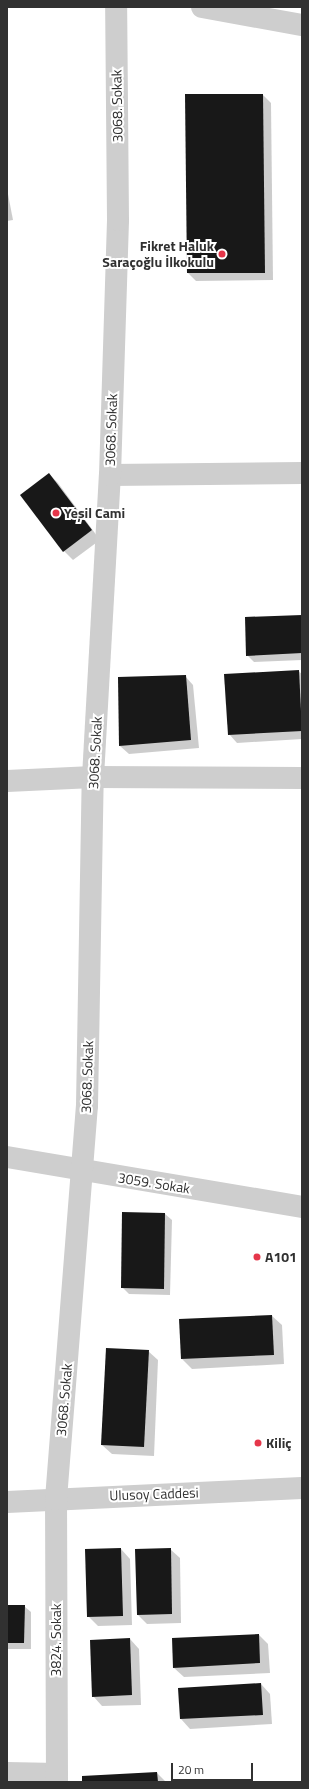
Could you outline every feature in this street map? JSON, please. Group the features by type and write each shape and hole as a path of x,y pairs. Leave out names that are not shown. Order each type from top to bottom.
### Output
{"street":[{"name":"3068. Sokak","path":"56,1499 87,1106 93,777 110,475 118,220 116,7"},
{"path":"202,7 302,25"},
{"path":"110,475 302,473"},
{"path":"7,781 93,777 302,778"},
{"name":"3059. Sokak","path":"7,1157 82,1171 302,1207"},
{"name":"Ulusoy Caddesi","path":"7,1502 302,1488"},
{"name":"3824. Sokak","path":"56,1499 57,1778"},
{"path":"7,1773 57,1778"}],"building":[{"path":"185,94 263,94 265,273 187,273"},
{"name":"Yeşil Cami","path":"49,473 92,530 63,552 20,495"},
{"path":"302,615 302,653 246,656 245,617"},
{"path":"299,670 302,731 228,735 224,674"},
{"path":"186,675 191,740 119,746 118,677"},
{"path":"122,1212 165,1213 164,1289 121,1288"},
{"path":"272,1315 274,1355 181,1359 179,1319"},
{"path":"106,1348 149,1350 144,1447 101,1445"},
{"path":"121,1548 123,1616 87,1617 85,1549"},
{"path":"171,1548 172,1614 137,1615 135,1549"},
{"path":"7,1605 25,1605 24,1643 7,1643"},
{"path":"259,1634 260,1663 173,1668 172,1638"},
{"path":"130,1638 132,1695 92,1697 90,1640"},
{"path":"261,1683 263,1715 180,1719 178,1688"},
{"path":"157,1772 158,1782 82,1782 82,1776"}],"place":[{"name":"Fikret Haluk Saraçoğlu İlkokulu","path":"222,254"},
{"name":"Yeşil Cami","path":"56,513"},
{"name":"A101","path":"257,1257"},
{"name":"Kiliç","path":"258,1443"}]}
